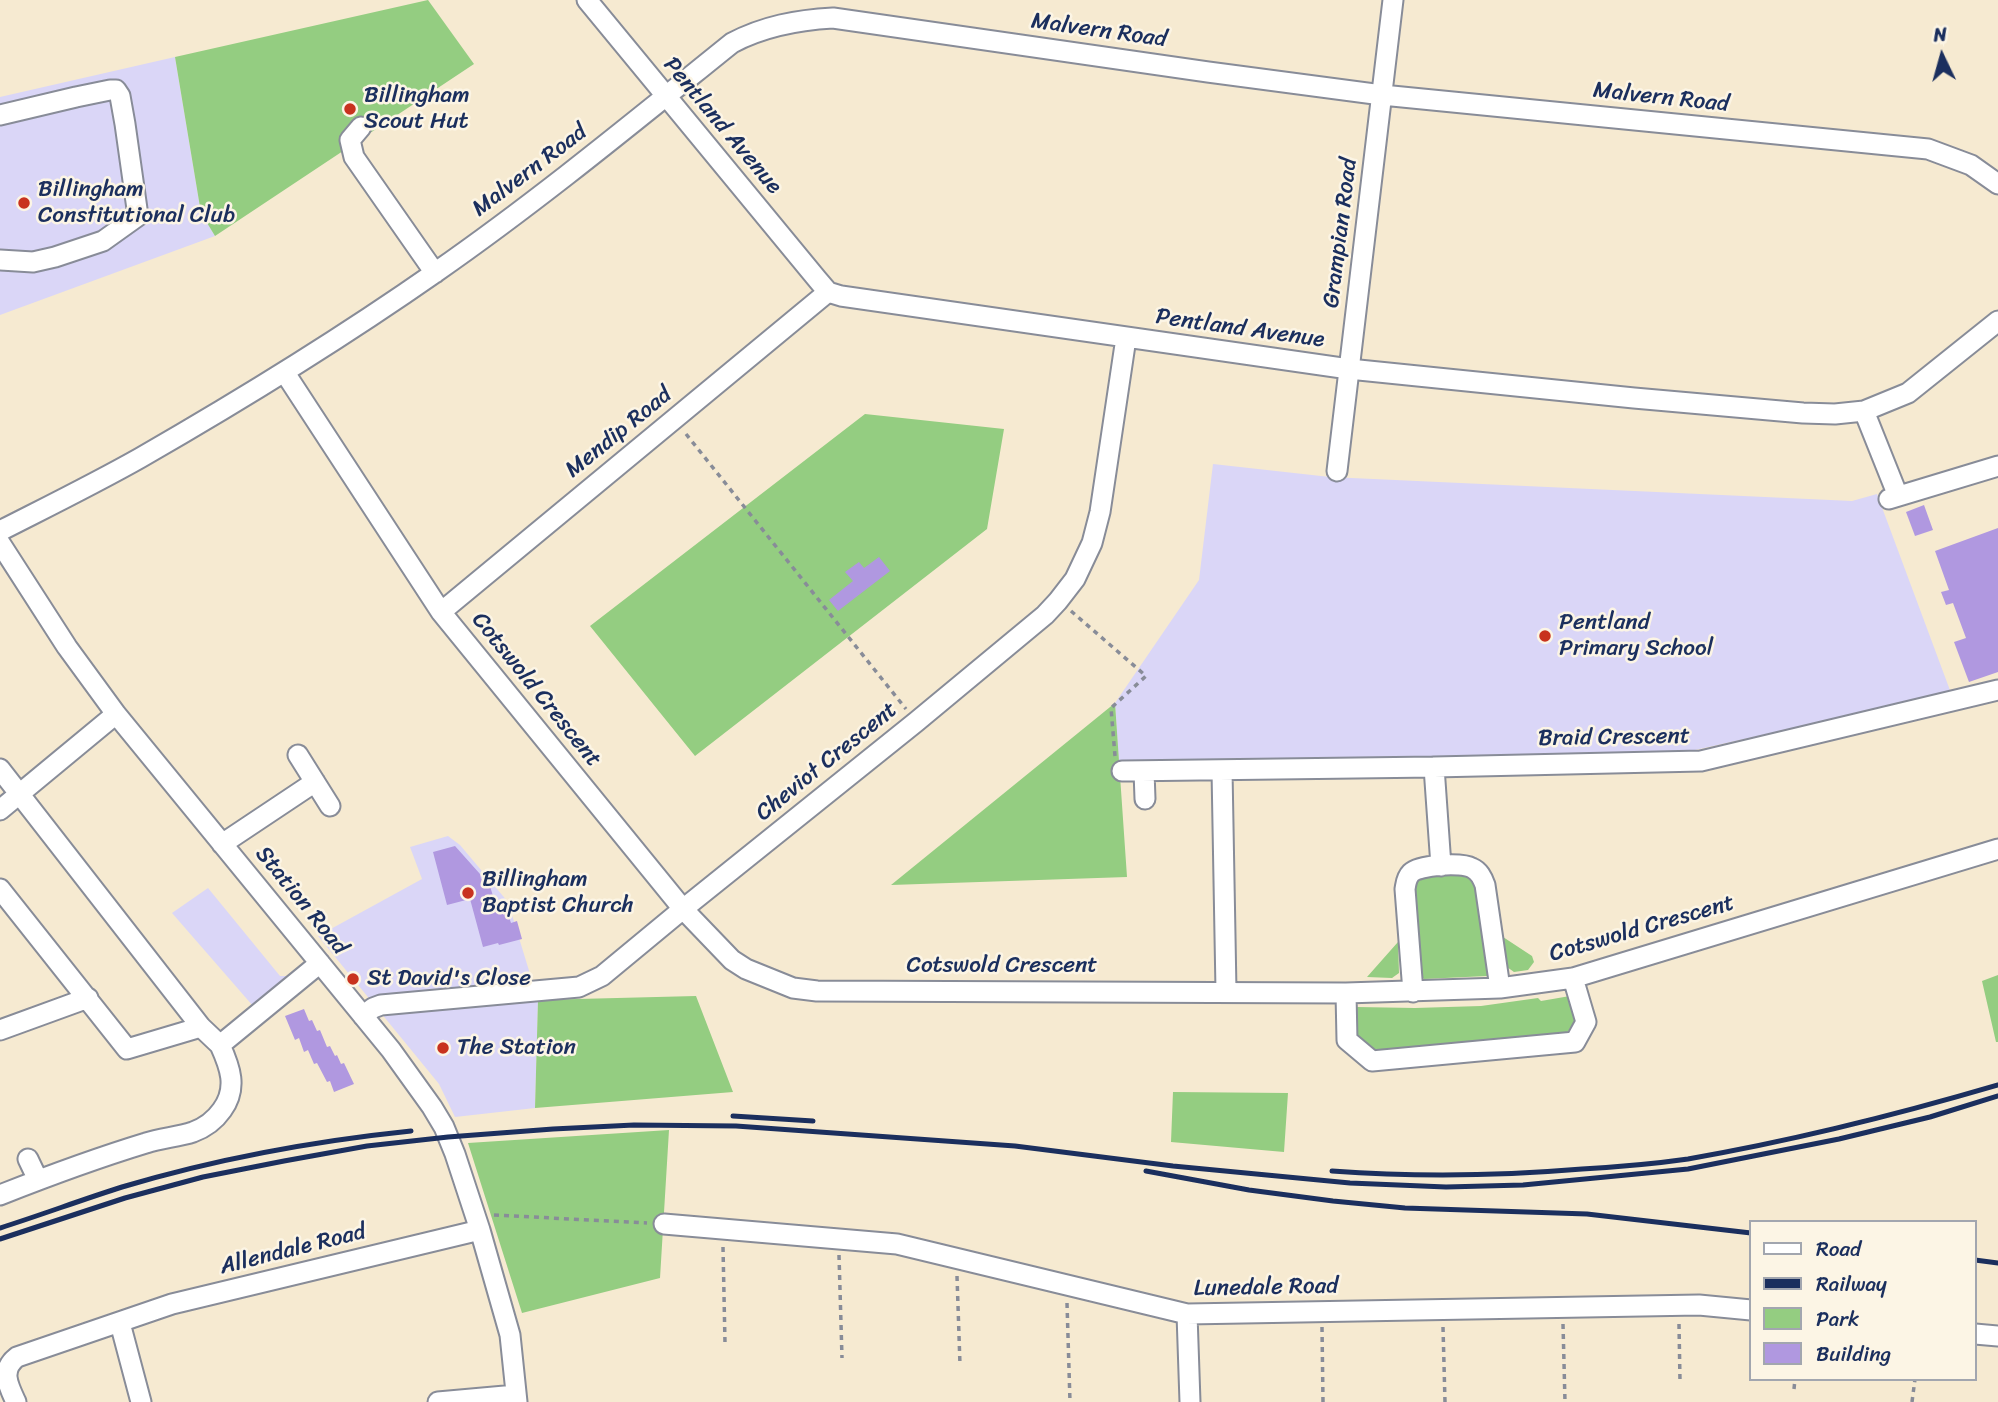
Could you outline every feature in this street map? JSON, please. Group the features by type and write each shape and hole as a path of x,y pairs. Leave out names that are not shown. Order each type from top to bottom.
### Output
{"street":[{"name":"Pentland Avenue","path":"587,0 828,292 855,299 1349,369 1835,414 1864,411 1908,393 1998,321"},
{"name":"Grampian Road","path":"1337,471 1394,0"},
{"name":"Malvern Road","path":"0,531 139,458 285,373 435,273 536,201 732,43 750,33 808,19 833,18 1382,95 1928,149 1971,165 1998,184"},
{"path":"0,116 116,90 120,96 125,124 138,216 103,241 55,257 33,262 0,260"},
{"path":"361,127 350,139 354,157 435,273"},
{"name":"Mendip Road","path":"441,612 828,292"},
{"name":"Cheviot Crescent","path":"363,1016 381,1005 579,987 602,976 1045,615 1074,579 1092,542 1100,512 1126,338"},
{"name":"Cotswold Crescent","path":"285,373 441,612 683,909 732,960 769,980 793,988 817,991 1346,993 1500,988 1573,978 1998,849"},
{"path":"1864,411 1894,498 1998,466"},
{"name":"Station Road","path":"0,543 68,647 116,714 363,1016 413,1079 444,1127 477,1222 510,1335 516,1399"},
{"name":"Braid Crescent","path":"1122,771 1701,761 1998,690"},
{"path":"0,810 116,714"},
{"path":"298,755 330,806"},
{"path":"1434,767 1441,866"},
{"path":"0,769 201,1027 220,1045 232,1080 223,1109 215,1119 192,1132 148,1142 3,1194"},
{"path":"1222,770 1226,991"},
{"path":"1144,771 1145,799"},
{"path":"222,844 315,782"},
{"path":"1413,992 1406,881 1413,871 1441,866 1468,866 1481,875 1485,885 1500,988"},
{"path":"0,889 127,1049 201,1027"},
{"path":"220,1045 320,963"},
{"path":"1346,993 1347,1040 1371,1061 1575,1042 1586,1022 1573,978"},
{"path":"0,1030 88,998"},
{"path":"29,1159 38,1180"},
{"name":"Allendale Road","path":"16,1402 7,1382 7,1371 11,1362 18,1357 172,1304 477,1222"},
{"name":"Lunedale Road","path":"664,1224 897,1244 1187,1314 1699,1305 1750,1310"},
{"path":"1187,1314 1190,1402"},
{"path":"120,1323 141,1402"},
{"path":"1977,1334 1998,1336"},
{"path":"451,1401 516,1399"}],"path":[{"path":"674,419 916,722"},
{"path":"1058,601 1146,677 1111,708 1115,765 1122,771"},
{"path":"477,1222 664,1224"},
{"path":"722,1238 725,1343"},
{"path":"839,1247 842,1358"},
{"path":"957,1267 960,1365"},
{"path":"1067,1292 1070,1402"},
{"path":"1679,1313 1680,1381"},
{"path":"1563,1315 1565,1402"},
{"path":"1443,1316 1445,1402"},
{"path":"1321,1319 1323,1402"},
{"path":"1794,1390 1795,1381"},
{"path":"1912,1402 1915,1381"}],"shaded area":[{"path":"175,57 201,213 215,236 0,315 0,97"},
{"name":"Pentland Primary School","path":"1213,464 1330,477 1852,501 1877,494 1951,693 1686,752 1119,763 1115,703 1199,580"},
{"path":"448,836 460,845 508,902 538,1000 535,1108 455,1117 439,1084 318,936 422,879 410,847"},
{"path":"208,888 280,976 300,976 253,1006 172,913"}],"green space":[{"path":"428,0 474,64 215,236 201,213 175,57"},
{"path":"865,414 1004,429 987,529 695,756 590,626"},
{"path":"1115,703 1127,877 891,885"},
{"path":"1467,873 1475,880 1491,969 1487,976 1424,979 1420,976 1411,888 1422,876"},
{"path":"1503,937 1532,956 1534,962 1528,970 1514,972 1507,967"},
{"path":"1398,942 1399,973 1392,978 1367,977"},
{"path":"1998,975 1998,1042 1996,1042 1982,981"},
{"path":"696,996 733,1092 535,1108 538,1000"},
{"path":"1570,996 1577,1018 1565,1036 1369,1056 1352,1035 1352,1011 1357,1007 1481,1006"},
{"path":"1173,1092 1288,1093 1284,1152 1171,1142"},
{"path":"669,1130 660,1278 522,1313 468,1143"}],"building":[{"path":"1924,505 1933,530 1915,536 1906,512"},
{"path":"1998,528 1998,672 1969,682 1954,642 1966,638 1953,603 1946,605 1941,592 1949,590 1935,551"},
{"path":"879,557 890,571 838,611 829,600 853,581 845,572 859,562 864,568"},
{"name":"Billingham Baptist Church","path":"455,846 480,874 481,879 485,878 498,913 507,911 511,923 517,921 522,939 483,947 470,899 447,905 433,852"},
{"path":"304,1009 309,1021 312,1020 317,1031 320,1030 327,1047 330,1046 341,1064 344,1063 354,1084 334,1092 330,1081 327,1082 317,1063 314,1064 308,1050 304,1052 299,1038 295,1040 285,1016"}],"railway":[{"path":"1332,1171 1426,1175 1488,1174 1675,1161 1844,1126 1998,1085"},
{"path":"0,1239 125,1198 203,1177 367,1146 553,1129 634,1125 736,1126 1015,1146 1173,1166 1350,1183 1446,1187 1523,1185 1688,1169 1839,1139 1930,1117 1998,1096"},
{"path":"733,1116 813,1121"},
{"path":"0,1228 122,1187 193,1168 302,1146 411,1131"},
{"path":"1146,1171 1249,1190 1333,1201 1405,1208 1587,1214 1750,1233"},
{"path":"1977,1260 1998,1263"}],"place":[{"name":"Billingham Scout Hut","path":"350,109"},
{"name":"Billingham Constitutional Club","path":"24,203"},
{"name":"Pentland Primary School","path":"1545,636"},
{"name":"Billingham Baptist Church","path":"468,893"},
{"name":"St David's Close","path":"353,979"},
{"name":"The Station","path":"443,1048"}]}
